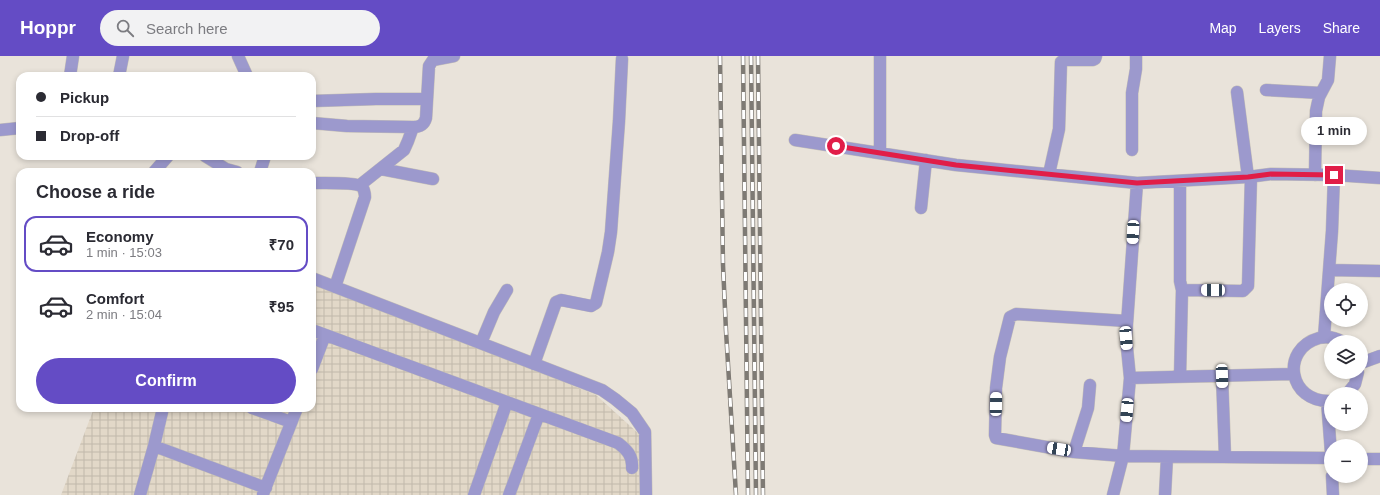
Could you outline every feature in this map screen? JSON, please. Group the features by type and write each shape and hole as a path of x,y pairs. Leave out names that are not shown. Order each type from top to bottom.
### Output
{"street":[{"path":"71,72 73,56"},
{"path":"120,72 123,56"},
{"path":"238,56 245,72"},
{"path":"316,123 347,126 422,126 424,123 427,99 429,59 432,60 454,56"},
{"path":"880,56 880,153"},
{"path":"1049,174 1059,129 1061,62 1064,60 1093,60 1096,56"},
{"path":"1132,150 1132,93 1136,68 1136,56"},
{"path":"1315,175 1315,125 1318,101 1328,80 1330,56"},
{"path":"534,364 556,302 562,300 591,306 596,303 611,232 622,59"},
{"path":"1266,90 1321,93"},
{"path":"1182,290 1243,291 1248,286 1250,177 1237,92"},
{"path":"316,101 427,99"},
{"path":"316,183 360,185 404,150 413,127"},
{"path":"0,130 16,128"},
{"path":"795,140 956,165 1137,183 1250,177 1271,174 1334,175 1380,178"},
{"path":"158,168 164,160"},
{"path":"210,160 219,168"},
{"path":"921,208 926,160"},
{"path":"380,169 433,179"},
{"path":"1324,335 1332,231 1334,175"},
{"path":"1180,181 1180,281 1182,290 1180,377"},
{"path":"1113,495 1123,456 1130,378 1126,338 1137,183"},
{"path":"335,287 365,198 363,188 360,185"},
{"path":"1329,270 1380,271"},
{"path":"316,280 602,390 632,413 645,432 646,495"},
{"path":"481,343 494,312 507,290"},
{"path":"1127,321 1016,314 1010,317 1000,357 997,380 996,438 999,440 1074,452 1123,456 1324,458"},
{"path":"316,332 618,443 630,455 632,468"},
{"path":"316,357 325,335"},
{"path":"1324,337 1311,340 1301,349 1295,361 1294,374 1299,387 1308,397 1324,401"},
{"path":"1368,360 1380,356"},
{"path":"1130,378 1294,374"},
{"path":"1222,376 1225,457"},
{"path":"1074,452 1088,408 1090,386"},
{"path":"474,495 507,402"},
{"path":"140,495 162,412"},
{"path":"263,412 291,422"},
{"path":"154,446 264,492 295,412"},
{"path":"509,495 539,414"},
{"path":"1165,495 1167,457"},
{"path":"1368,458 1380,459"},
{"path":"1332,483 1333,495"}],"shaded area":[{"path":"316,285 419,323 596,395 639,434 640,495 61,495 92,412 316,412"}],"railway":[{"path":"720,56 723,265 736,495"},
{"path":"743,56 748,495"},
{"path":"751,56 756,495"},
{"path":"758,56 763,495"}],"route":[{"path":"836,146 956,165 1137,183 1248,177 1271,174 1334,175"}]}
